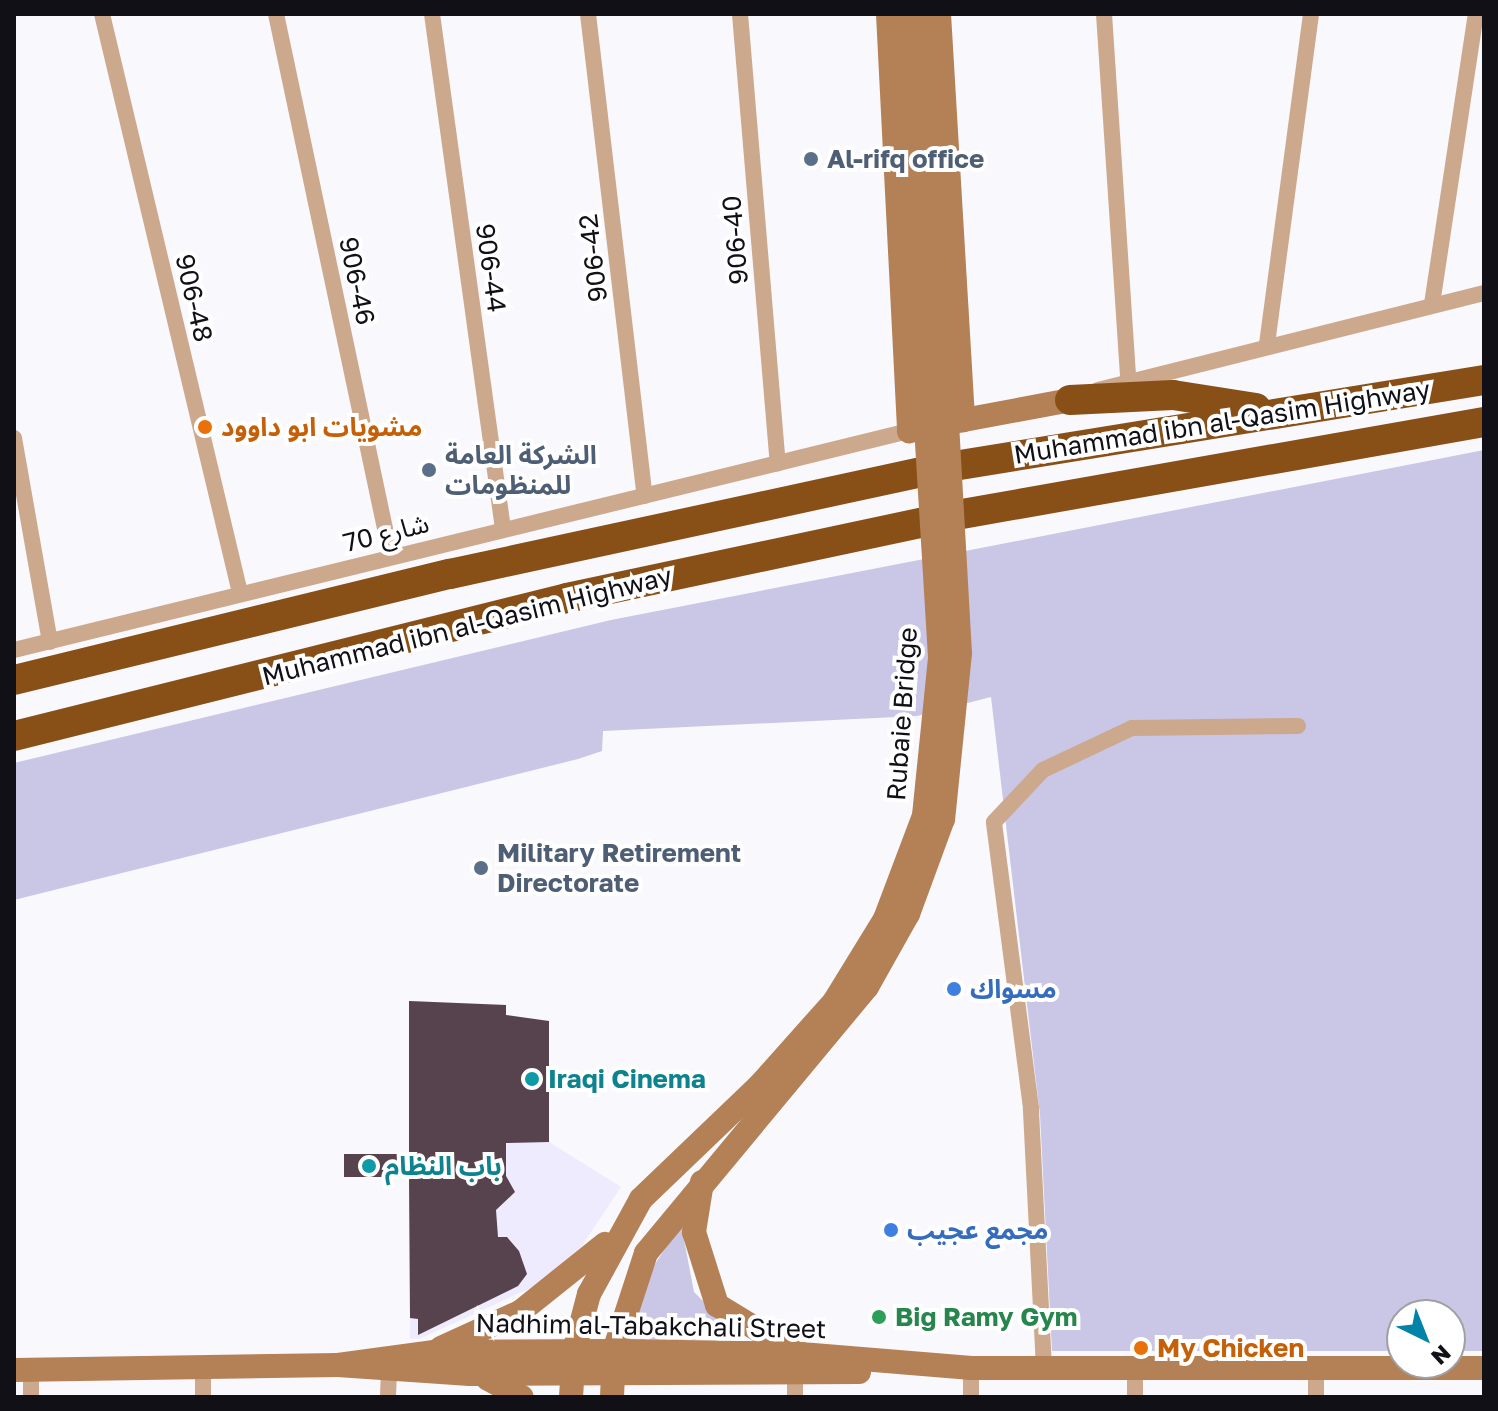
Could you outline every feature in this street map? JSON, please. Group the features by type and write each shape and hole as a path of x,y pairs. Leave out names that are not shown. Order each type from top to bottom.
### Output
{"highway":[{"name":"Muhammad ibn al-Qasim Highway","path":"960,465 1274,411 1484,380"},
{"path":"1070,400 1173,395 1274,411"},
{"name":"Muhammad ibn al-Qasim Highway","path":"962,514 1482,422"},
{"name":"Muhammad ibn al-Qasim Highway","path":"14,680 450,574 918,473"},
{"name":"Muhammad ibn al-Qasim Highway","path":"14,736 567,598 921,523"}],"main road":[{"path":"888,14 914,430"},
{"name":"Rubaie Bridge","path":"571,1386 574,1351 592,1285 641,1199 760,1085 834,1002 885,919 933,817 940,658 901,14"},
{"name":"Rubaie Bridge","path":"612,1387 614,1351 646,1253 702,1180 810,1062 867,987 908,914 933,817 960,653 924,14"},
{"path":"939,14 958,421 1070,400"},
{"path":"702,1180 694,1232 717,1305 797,1375"},
{"path":"434,1352 551,1291 605,1244 641,1199"},
{"name":"Nadhim al-Tabakchali Street","path":"389,1363 434,1352 614,1351 797,1375"},
{"name":"Nadhim al-Tabakchali Street","path":"22,1370 389,1363 571,1386 612,1387 694,1377 967,1368 1484,1368"},
{"path":"470,1374 503,1383 522,1397"},
{"path":"663,1397 694,1377"}],"street":[{"name":"906-48","path":"102,14 240,593"},
{"name":"906-46","path":"276,14 391,557"},
{"name":"906-44","path":"432,14 503,529"},
{"name":"906-42","path":"588,14 645,496"},
{"name":"906-40","path":"740,14 778,463"},
{"path":"1104,14 1128,379"},
{"path":"1267,344 1311,14"},
{"path":"1432,304 1476,14"},
{"path":"1070,400 1128,379 1484,293"},
{"name":"شارع 70","path":"14,650 914,430"},
{"path":"14,438 50,642"},
{"path":"1044,1368 1031,1108 994,822 1043,770 1132,728 1298,726"},
{"path":"388,1397 389,1363"},
{"path":"203,1368 203,1397"},
{"path":"967,1368 971,1397"},
{"path":"1135,1368 1135,1397"},
{"path":"1316,1368 1316,1397"},
{"path":"22,1370 31,1397"}],"shaded area":[{"path":"1484,450 1484,1351 1466,1351 1466,1299 1386,1299 1386,1351 1052,1351 1040,1115 991,697 917,716 603,731 602,751 578,759 14,900 14,763 611,620"},
{"path":"409,1001 506,1005 506,1015 549,1021 549,1142 621,1187 581,1247 535,1286 419,1339 410,1339"},
{"path":"681,1224 694,1292 741,1339 629,1342 653,1267"}],"building":[{"path":"409,1001 506,1005 506,1015 549,1021 549,1142 506,1143 506,1176 515,1192 496,1210 498,1237 507,1237 519,1251 527,1274 518,1286 418,1335 418,1319 410,1318 409,1177 344,1177 344,1154 409,1154"}],"place":[{"name":"Al-rifq office","path":"811,159"},
{"name":"مشويات ابو داوود","path":"205,427"},
{"name":"الشركة العامة للمنظومات","path":"429,470"},
{"name":"Military Retirement Directorate","path":"481,868"},
{"name":"مسواك","path":"954,989"},
{"name":"Iraqi Cinema","path":"532,1079"},
{"name":"باب النظام","path":"369,1166"},
{"name":"مجمع عجيب","path":"891,1230"},
{"name":"Big Ramy Gym","path":"879,1317"},
{"name":"My Chicken","path":"1141,1348"}]}
